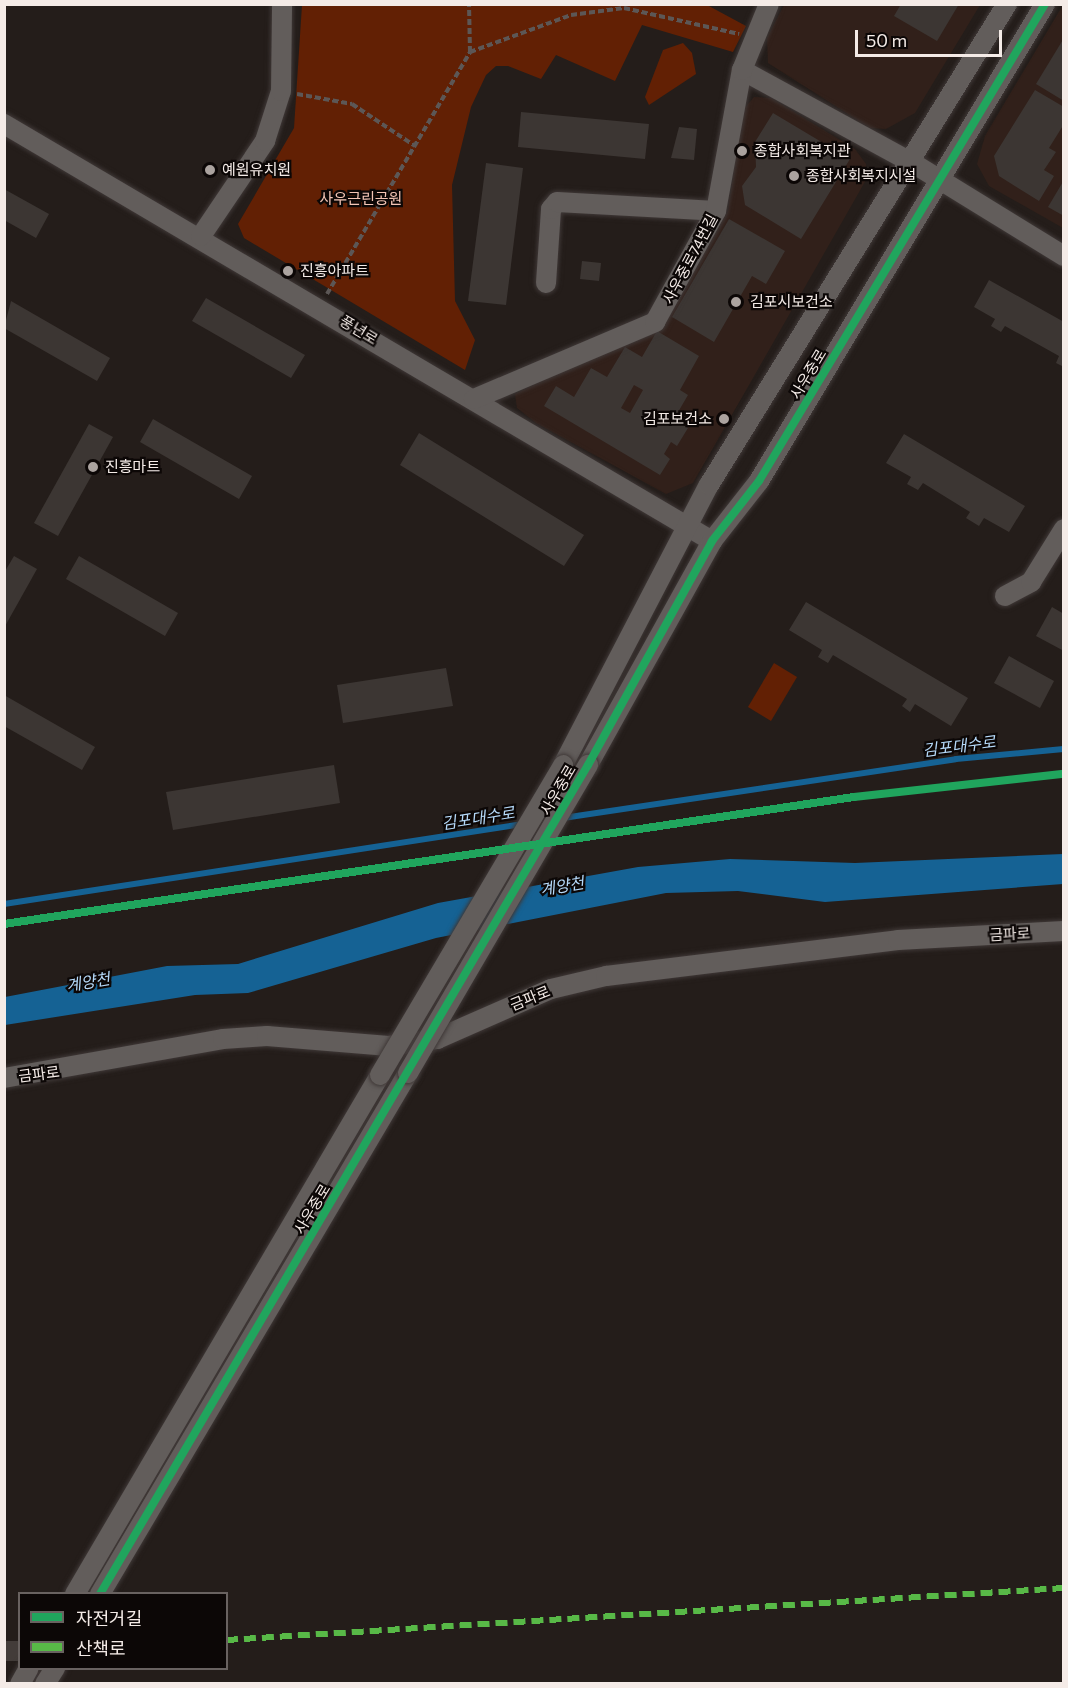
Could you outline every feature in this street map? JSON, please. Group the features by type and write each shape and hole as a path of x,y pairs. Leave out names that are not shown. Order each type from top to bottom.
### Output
{"street":[{"path":"201,236 265,141 280,91 282,4"},
{"name":"사우중로74번길","path":"474,399 655,322 716,211 742,70 769,4"},
{"name":"사우중로","path":"76,1592 563,765 687,527 829,287 911,162 1007,4"},
{"name":"사우중로","path":"101,1592 588,765 712,541 759,481 1045,4"},
{"path":"742,70 911,162 1064,256"},
{"name":"풍년로","path":"4,124 320,306 712,541"},
{"path":"546,283 551,209 557,202 716,211"},
{"path":"1005,596 1031,582 1064,529"},
{"name":"금파로","path":"4,1078 223,1039 267,1036 389,1046 436,1039 551,989 606,976 898,940 1064,931"},
{"path":"20,1683 28,1670"},
{"path":"45,1683 54,1670"}],"path":[{"path":"320,306 470,52 469,4"},
{"path":"470,52 571,15 624,8 754,38"},
{"path":"280,91 352,104 415,146"}],"shaded area":[{"path":"784,5 980,5 915,113 886,129 870,128 768,63 767,38"},
{"path":"1063,5 1063,228 989,186 977,164 985,136"},
{"name":"김포시보건소","path":"754,97 771,98 855,149 866,164 866,180 693,483 666,494 536,423 517,408 515,394 614,346 688,282 728,211 742,111"}],"green space":[{"name":"사우근린공원","path":"302,5 707,5 746,26 733,52 642,25 615,81 556,55 541,79 508,66 496,66 486,75 471,107 452,185 455,301 475,340 465,370 244,238 238,224 294,128"},
{"path":"683,43 692,53 696,74 649,105 645,97 663,50"},
{"path":"774,663 797,677 771,721 748,707"}],"water":[{"name":"계양천","path":"1063,854 1063,884 825,902 738,891 666,893 436,938 248,993 195,995 5,1025 5,997 167,966 238,964 438,903 638,867 730,859 855,863"}],"building":[{"path":"901,4 959,4 937,41 894,16"},
{"path":"1064,38 1064,101 1036,84"},
{"path":"1035,90 1064,107 1064,124 1049,148 1056,152 1044,170 1054,176 1039,201 999,176 994,156"},
{"path":"521,112 649,124 645,159 518,147"},
{"name":"종합사회복지시설","path":"773,113 850,159 801,239 745,205 742,186 756,167 755,142"},
{"path":"679,127 697,129 694,160 671,158"},
{"path":"486,163 523,168 506,305 468,301"},
{"path":"1064,180 1064,216 1048,207"},
{"path":"4,189 49,214 36,238 4,220"},
{"path":"729,219 785,251 766,284 752,276 714,342 672,317"},
{"path":"582,261 601,263 599,281 580,279"},
{"path":"989,280 1064,322 1064,367 1056,363 1059,356 1005,326 1001,332 991,326 995,319 974,307"},
{"path":"206,298 305,355 291,378 192,321"},
{"path":"11,301 110,358 97,381 4,328"},
{"path":"657,331 699,356 680,390 688,395 674,419 688,428 677,446 671,442 664,454 670,459 660,475 544,406 556,386 574,397 591,368 607,377 625,347 642,357","holes":["634,385 643,390 630,413 621,408"]},
{"path":"153,419 252,476 239,499 140,442"},
{"path":"89,424 113,437 58,536 34,523"},
{"path":"419,433 584,535 564,566 400,465"},
{"path":"904,434 1025,506 1009,532 984,518 979,526 966,518 970,512 923,483 918,490 907,484 911,477 886,463"},
{"path":"14,556 37,569 4,628 4,573"},
{"path":"79,556 178,613 165,636 66,579"},
{"path":"806,602 968,698 951,726 915,704 910,712 902,706 907,699 833,655 828,663 818,657 822,650 789,630"},
{"path":"1052,607 1064,614 1064,651 1036,636"},
{"path":"1009,656 1054,681 1040,708 994,683"},
{"path":"446,668 453,706 343,723 337,685"},
{"path":"4,695 95,747 82,770 4,726"},
{"path":"334,765 340,803 173,830 166,792"}],"waterway":[{"name":"김포대수로","path":"563,818 956,759 1064,749"},
{"name":"김포대수로","path":"4,904 523,824"}],"tunnel":[{"path":"4,1651 18,1651"}],"marked path":[{"path":"228,1640 1064,1588"}],"cycle path":[{"path":"101,1592 588,765 712,541 759,481 1045,4"},
{"path":"4,924 854,797 1064,774"}],"place":[{"name":"종합사회복지관","path":"742,151"},
{"name":"예원유치원","path":"210,170"},
{"name":"종합사회복지시설","path":"794,176"},
{"name":"진흥아파트","path":"288,271"},
{"name":"김포시보건소","path":"736,302"},
{"name":"김포보건소","path":"724,419"},
{"name":"진흥마트","path":"93,467"}]}
